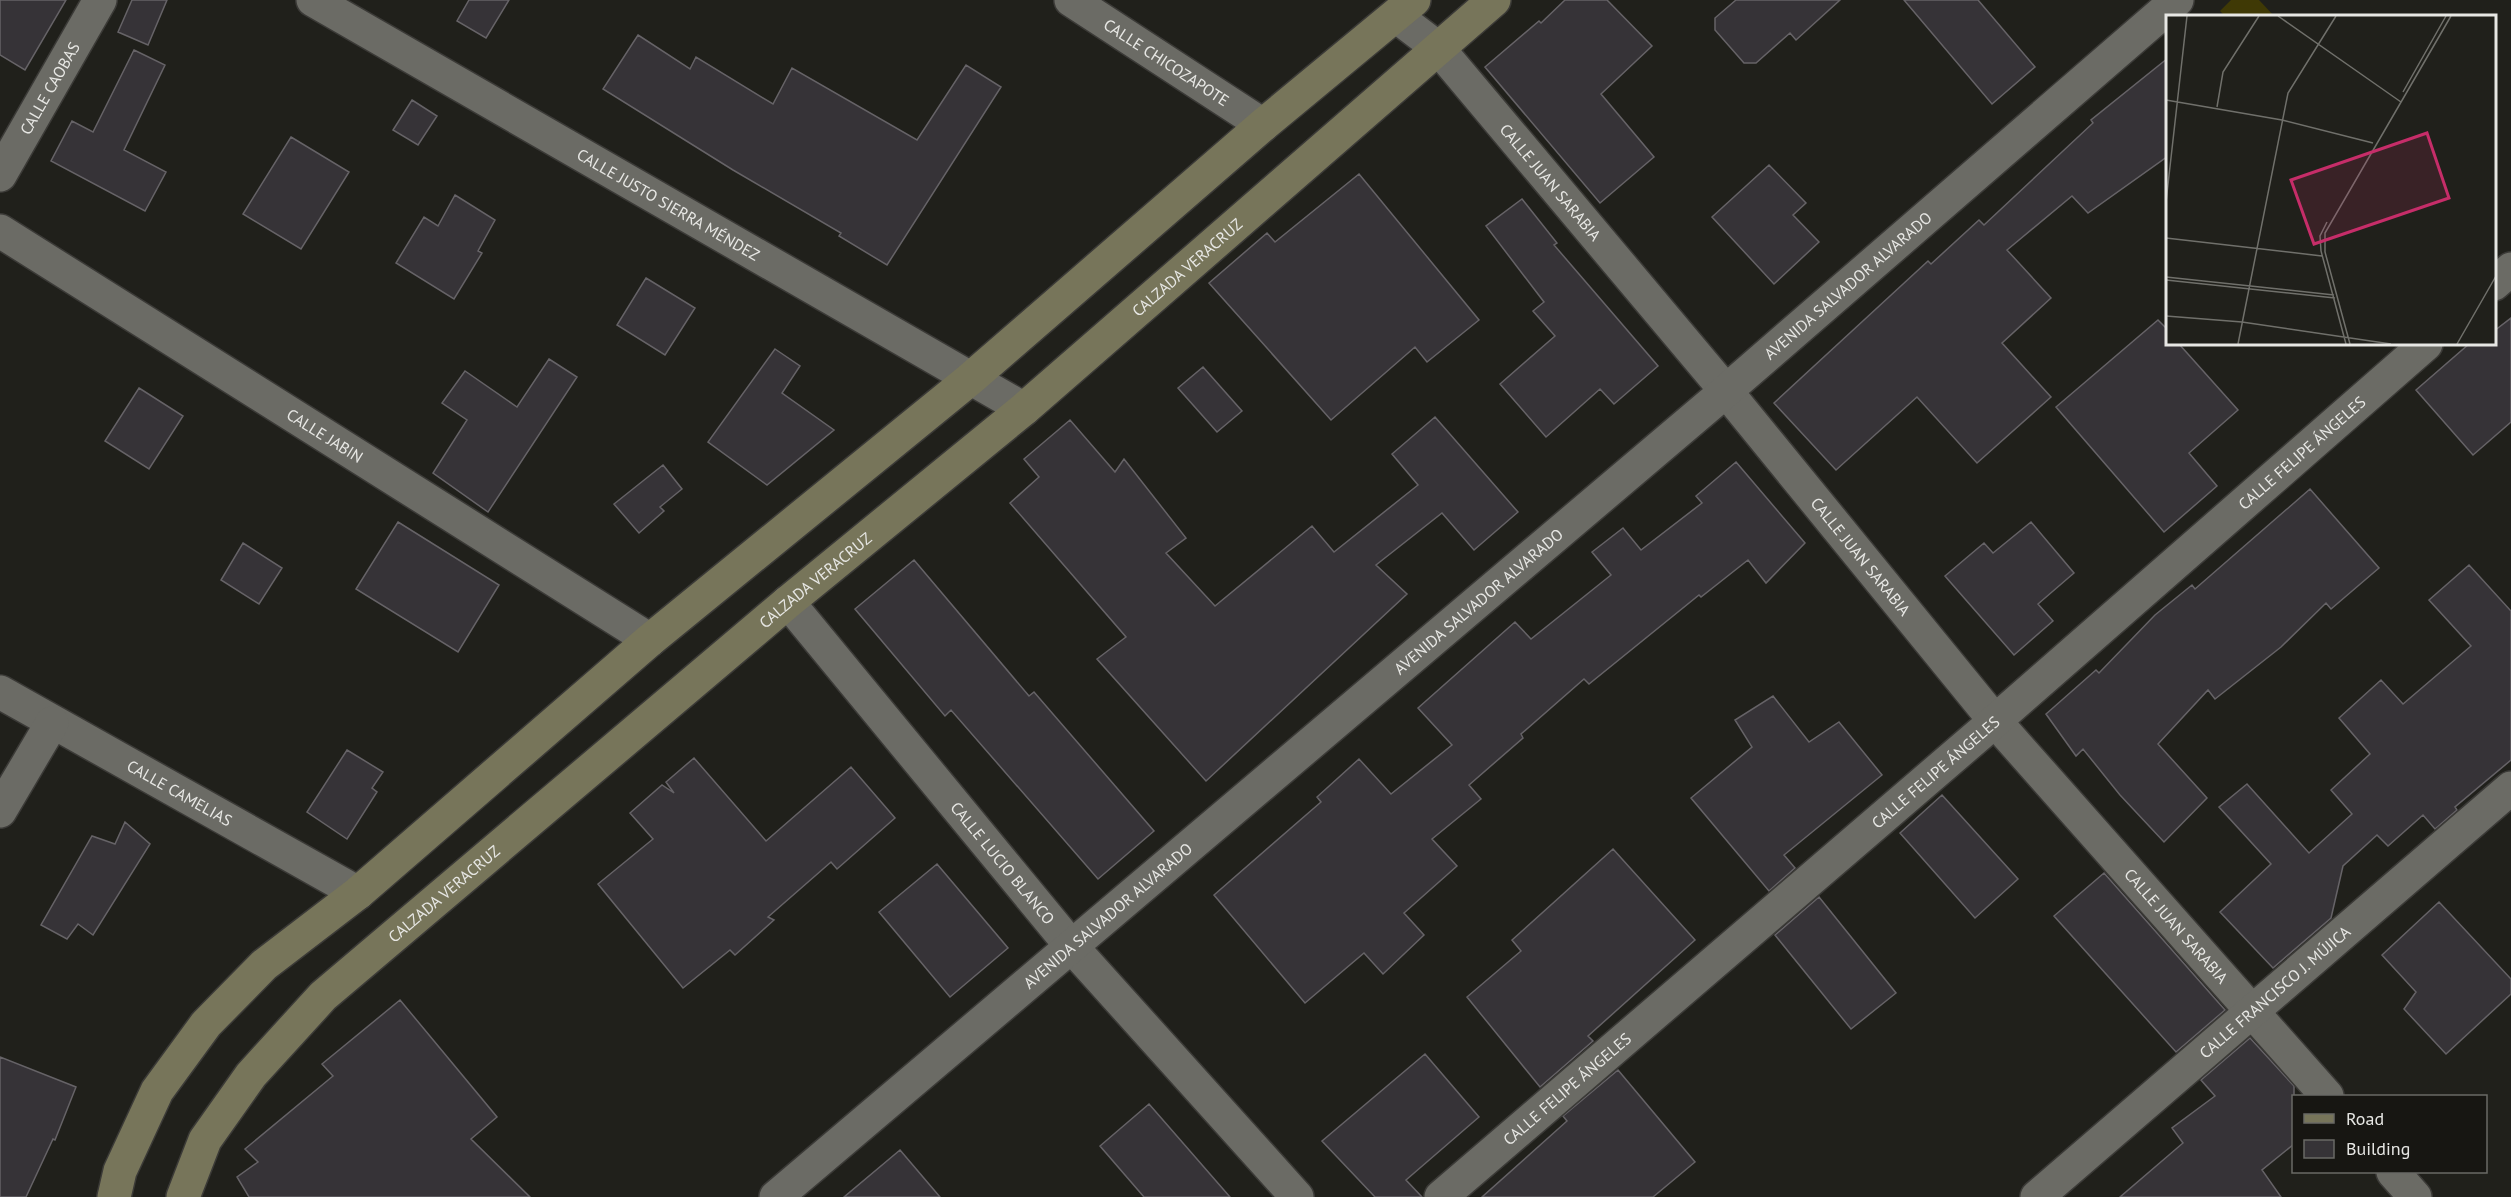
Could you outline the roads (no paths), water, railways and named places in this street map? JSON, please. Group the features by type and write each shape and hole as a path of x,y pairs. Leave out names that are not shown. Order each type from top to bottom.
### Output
{"main road":[{"name":"CALZADA VERACRUZ","path":"183,1197 205,1140 251,1075 323,996 788,602 1024,409 1494,0"},
{"path":"114,1197 120,1171 157,1092 206,1024 264,965 358,893 650,640 969,380 1263,125 1405,8"}],"street":[{"name":"CALLE CAOBAS","path":"0,175 100,0"},
{"name":"CALLE JUSTO SIERRA MÉNDEZ","path":"313,0 969,380 1024,409"},
{"name":"CALLE CHICOZAPOTE","path":"1071,0 1263,125"},
{"name":"AVENIDA SALVADOR ALVARADO","path":"776,1197 1726,392 2178,0"},
{"name":"CALLE JUAN SARABIA","path":"1405,8 1726,392 1995,721 2326,1095"},
{"name":"CALLE JABIN","path":"0,231 650,640"},
{"path":"2496,282 2511,269"},
{"name":"CALLE FELIPE ÁNGELES","path":"1441,1197 1995,721 2425,345"},
{"name":"CALLE LUCIO BLANCO","path":"788,602 1072,947 1297,1197"},
{"name":"CALLE CAMELIAS","path":"5,705 52,723 358,893"},
{"path":"0,811 52,723"},
{"name":"CALLE FRANCISCO J. MÚJICA","path":"2037,1197 2511,788"},
{"path":"2394,1173 2415,1197"}]}
